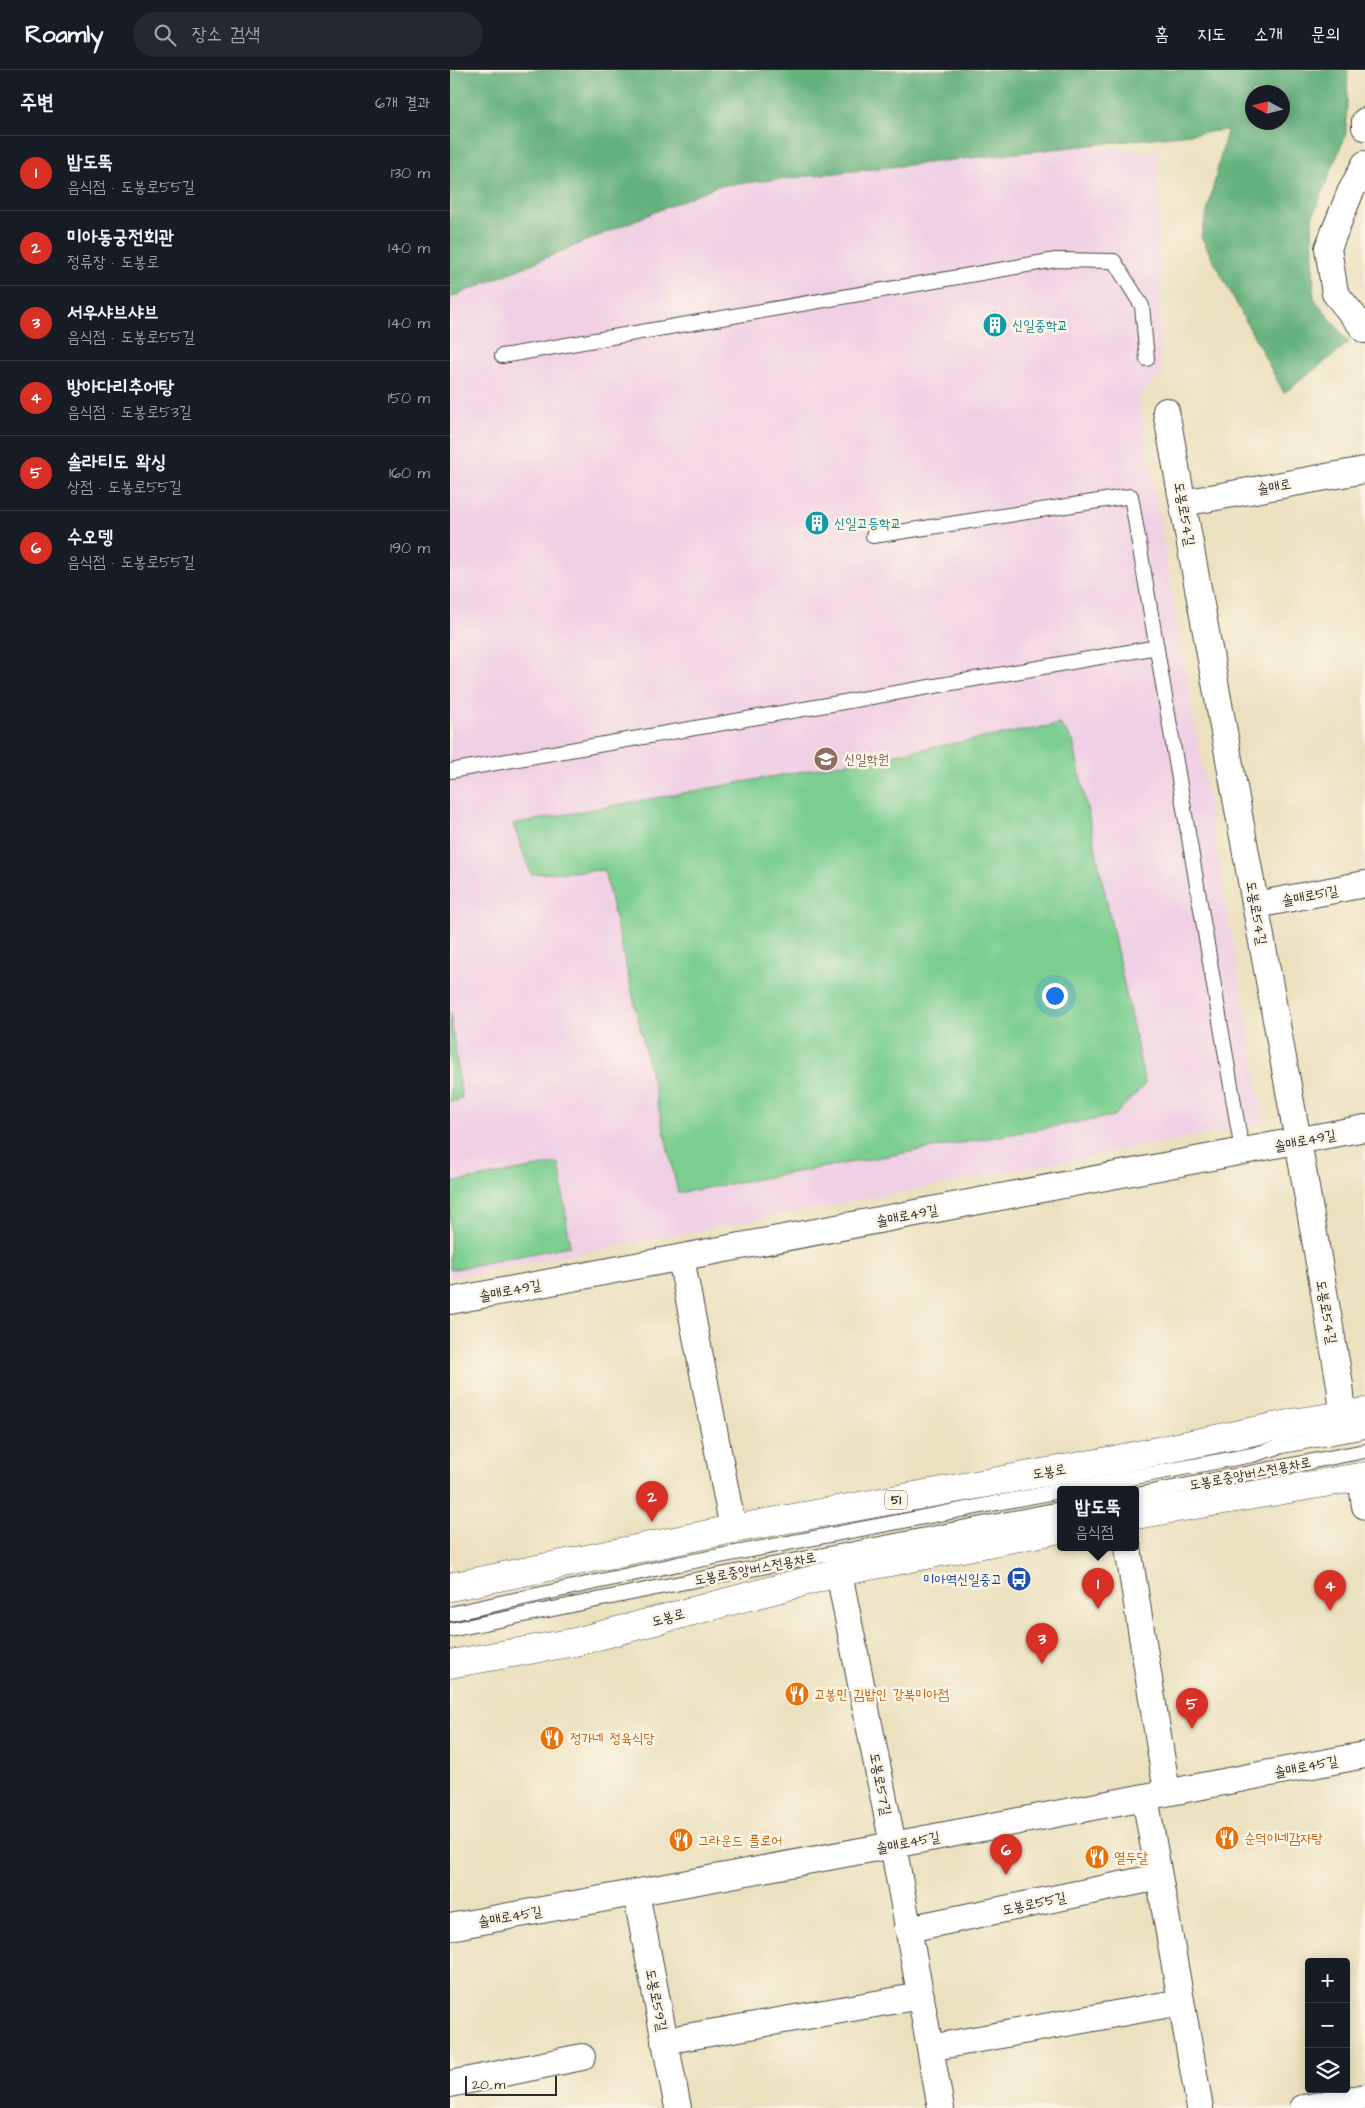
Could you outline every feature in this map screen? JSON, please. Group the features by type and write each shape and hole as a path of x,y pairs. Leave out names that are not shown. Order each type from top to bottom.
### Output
{"main road":[{"name":"도봉로","path":"450,1587 733,1529 1114,1460 1298,1422 1354,1414"},
{"path":"1139,1514 1172,1509 1364,1468"},
{"name":"도봉로","path":"450,1664 575,1642 839,1573 1057,1530"}],"street":[{"path":"1365,121 1365,127"},
{"path":"1365,164 1350,194 1328,248 1335,294 1365,330"},
{"name":"도봉로54길","path":"1166,411 1256,905 1340,1385 1354,1414"},
{"name":"솔매로","path":"1183,503 1365,470"},
{"name":"솔매로51길","path":"1256,905 1365,884"},
{"name":"솔매로49길","path":"450,1301 1365,1128"},
{"path":"681,1258 733,1529"},
{"path":"1364,1468 1365,1506"},
{"path":"1128,1551 1156,1795 1159,1877 1200,2108"},
{"name":"도봉로57길","path":"839,1573 893,1845 941,2108"},
{"name":"솔매로45길","path":"450,1927 893,1845 1365,1754"},
{"name":"도봉로55길","path":"908,1929 1159,1877"},
{"name":"도봉로59길","path":"636,1892 678,2108"},
{"path":"664,2041 921,1996"},
{"path":"930,2048 1181,2002"},
{"path":"450,2084 582,2058"},
{"path":"1303,2108 1365,2097"}],"lane":[{"path":"502,356 1056,260 1114,261 1142,306 1147,359"},
{"path":"873,536 1131,496 1242,1152"},
{"path":"450,771 1157,646"},
{"path":"1087,1486 1252,1455 1282,1446 1365,1431"},
{"name":"도봉로중앙버스전용차로","path":"1139,1495 1364,1468"},
{"path":"450,1614 678,1564 1057,1492"},
{"name":"도봉로중앙버스전용차로","path":"450,1630 1057,1510"},
{"path":"947,1531 1016,1521 1057,1518"},
{"path":"714,1605 784,1576 886,1542"}],"shaded area":[{"name":"신일학원","path":"488,105 1158,151 1161,376 1138,396 1264,1123 450,1278 450,112"}],"green space":[{"path":"450,70 1348,70 1346,134 1312,218 1314,298 1349,343 1284,393 1201,237 1227,130 717,186 450,298"},
{"path":"1060,724 1073,741 1145,1084 1114,1116 678,1193 604,870 531,874 513,824"},
{"path":"450,1012 462,1099 450,1102"},
{"path":"559,1163 570,1246 450,1270 450,1183"}],"place":[{"name":"신일중학교","path":"995,325"},
{"name":"신일고등학교","path":"817,523"},
{"name":"신일학원","path":"826,759"},
{"name":"미아동궁전회관","path":"652,1522"},
{"name":"미아역신일중고","path":"1019,1579"},
{"name":"밥도뚝","path":"1098,1609"},
{"name":"방아다리추어탕","path":"1330,1611"},
{"name":"서우샤브샤브","path":"1042,1664"},
{"name":"고봉민 김밥인 강북미아점","path":"797,1694"},
{"name":"솔라티도 왁싱","path":"1192,1729"},
{"name":"정가네 정육식당","path":"552,1738"},
{"name":"순덕이네감자탕","path":"1227,1838"},
{"name":"그라운드 플로어","path":"681,1840"},
{"name":"열두달","path":"1097,1857"},
{"name":"수오뎅","path":"1006,1875"}]}
